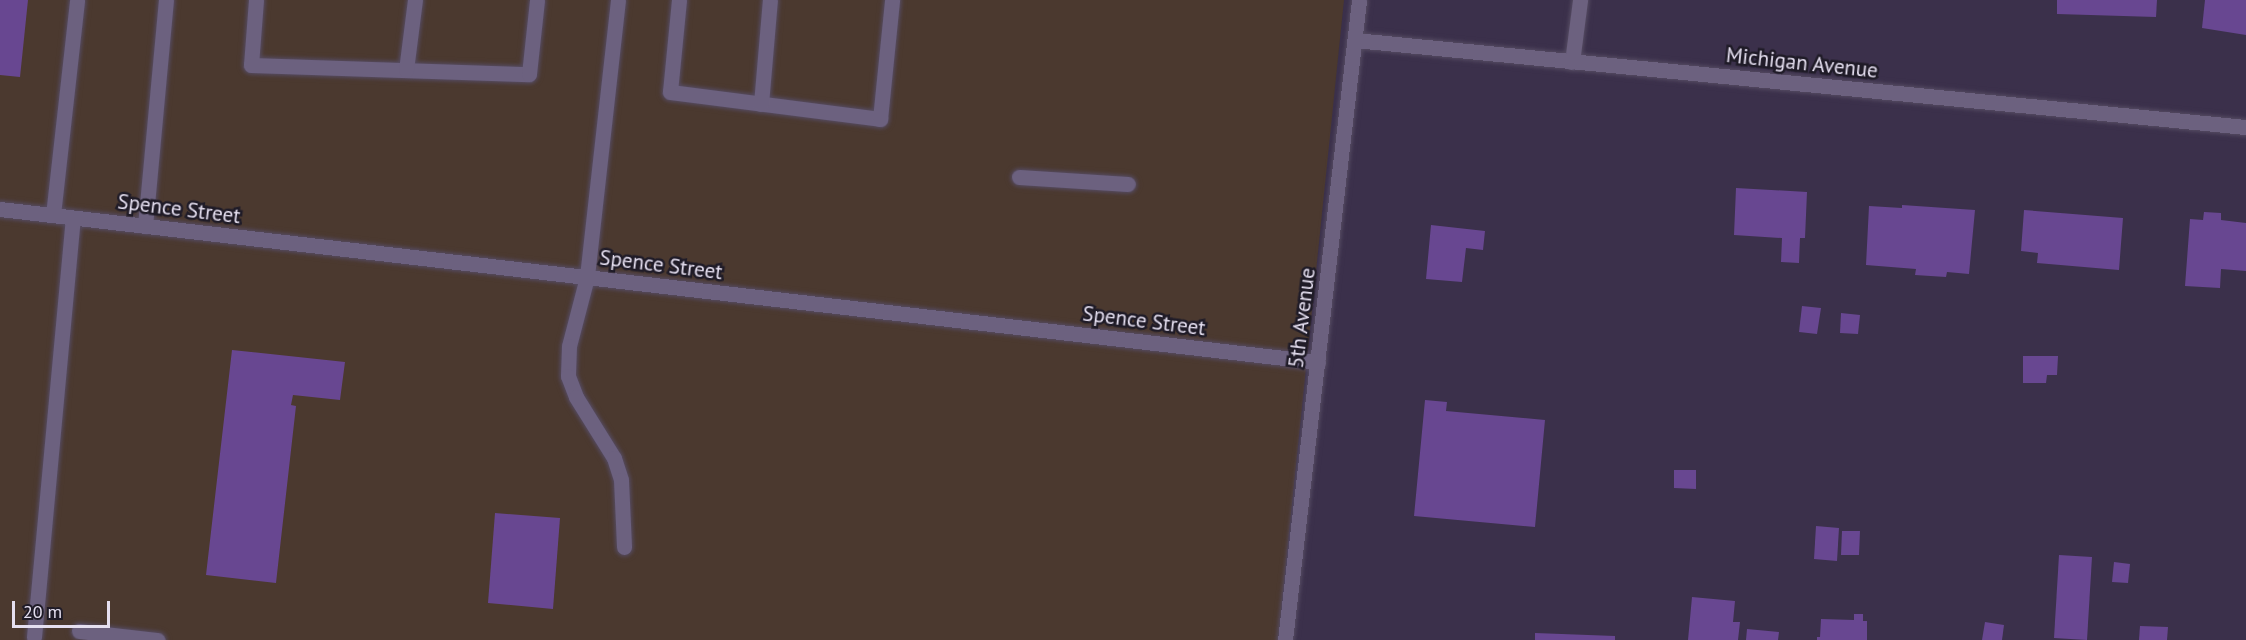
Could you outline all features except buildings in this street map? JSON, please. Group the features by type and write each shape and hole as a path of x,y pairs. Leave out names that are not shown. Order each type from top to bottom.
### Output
{"street":[{"path":"53,215 77,0"},
{"path":"146,226 166,0"},
{"path":"256,0 251,65 529,74 537,0"},
{"path":"406,70 415,0"},
{"path":"618,0 587,277 569,346 568,376 576,398 614,458 621,480 624,547"},
{"path":"679,0 670,92 880,119 892,0"},
{"path":"761,104 770,0"},
{"name":"5th Avenue","path":"1285,640 1359,0"},
{"path":"1572,62 1580,0"},
{"name":"Michigan Avenue","path":"1355,40 2246,127"},
{"path":"1019,177 1128,184"},
{"name":"Spence Street","path":"0,209 1318,362"},
{"path":"34,637 73,218"},
{"path":"79,631 157,640"}],"shaded area":[{"path":"0,0 1344,0 1278,640 0,640"}]}
